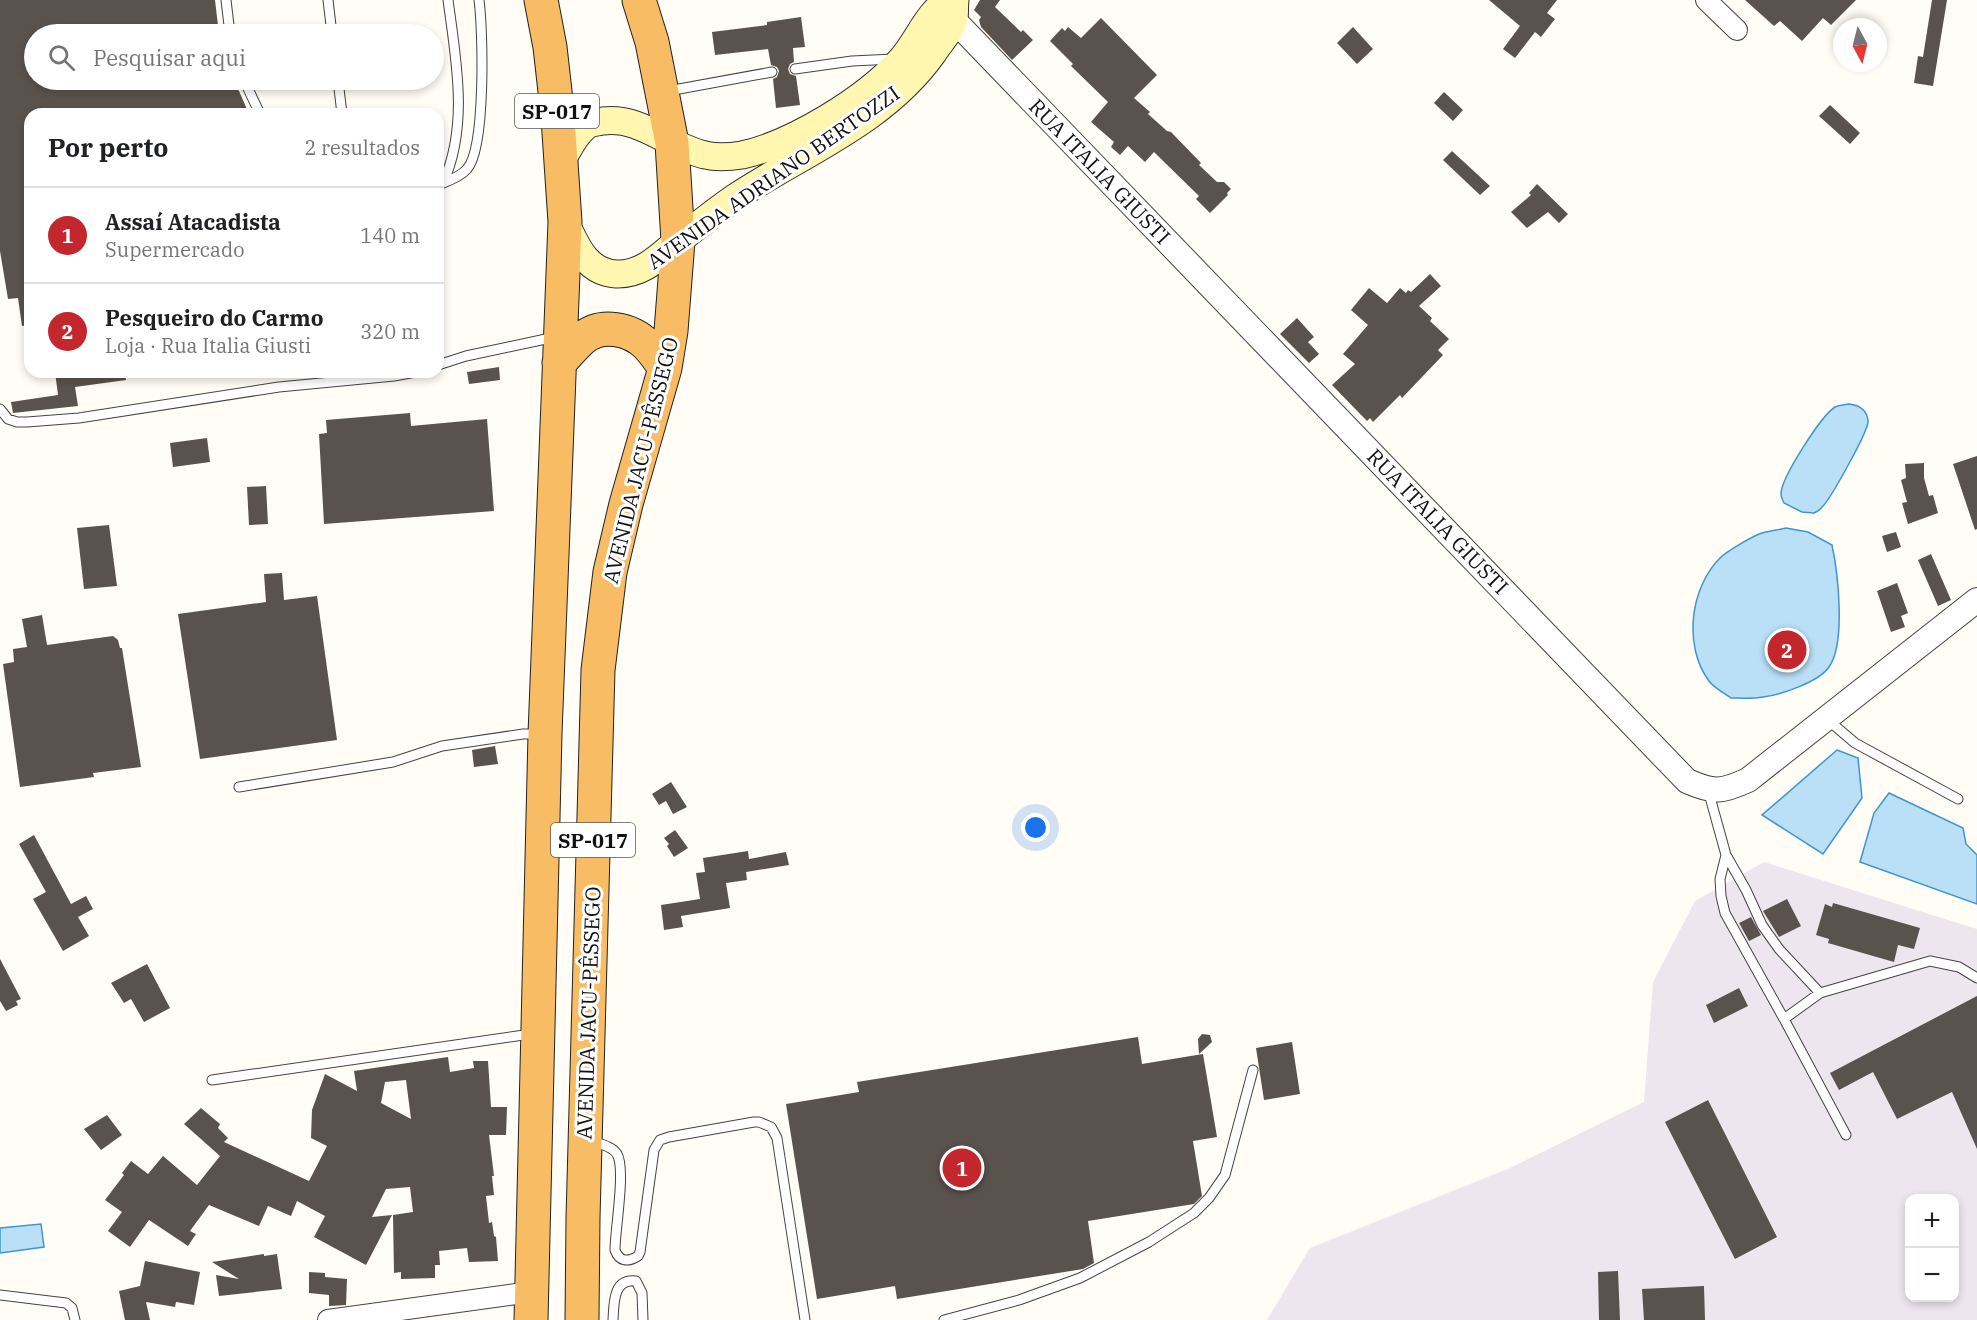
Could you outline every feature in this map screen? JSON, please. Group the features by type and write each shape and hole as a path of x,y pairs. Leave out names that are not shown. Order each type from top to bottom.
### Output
{"highway":[{"name":"SP-017","path":"531,1306 545,734 565,222 562,160 549,47 541,0"},
{"name":"AVENIDA JACU-PÊSSEGO","path":"582,1320 598,670 610,572 626,504 665,368 672,322 678,241 672,143 652,42 639,0"},
{"path":"560,349 589,334 610,329 619,330 646,344 665,368"}],"main road":[{"name":"AVENIDA ADRIANO BERTOZZI","path":"562,160 580,132 594,122 615,120 632,122 672,143 705,155 716,157 741,155 762,150 800,132 853,101 902,59 949,7"},
{"name":"AVENIDA ADRIANO BERTOZZI","path":"565,222 580,253 592,266 606,273 622,274 639,270 657,260 736,197 867,118 920,71 949,7"}],"street":[{"path":"1706,0 1737,30"},
{"name":"RUA ITALIA GIUSTI","path":"949,7 1687,781 1708,790"},
{"path":"1708,790 1727,790 1748,780 1977,600"},
{"path":"328,1320 531,1306"}],"lane":[{"path":"226,0 229,24"},
{"path":"327,0 331,24"},
{"path":"444,180 456,142 459,106 457,65 448,0"},
{"path":"444,183 460,175 468,168 477,144 481,97 479,0"},
{"path":"795,69 852,61 902,59"},
{"path":"663,92 772,72"},
{"path":"248,90 257,108"},
{"path":"339,90 341,108"},
{"path":"444,363 466,356 560,349"},
{"path":"0,409 8,419 17,422 79,418 279,387 373,378"},
{"path":"1826,718 1855,743 1958,799"},
{"path":"239,787 393,762 442,746 523,734 545,734"},
{"path":"1708,790 1726,855 1762,925 1779,949 1820,993"},
{"path":"1726,855 1720,879 1725,913 1846,1135"},
{"path":"1784,1019 1820,993 1930,961 1959,966 1977,978"},
{"path":"212,1080 537,1033"},
{"path":"944,1320 1020,1300 1080,1278 1149,1242 1194,1213 1209,1198 1225,1175 1253,1070"},
{"path":"585,1139 610,1148 618,1157 620,1177 615,1250 617,1256 622,1260 627,1260 638,1256 640,1252 651,1168 657,1143 669,1137 754,1122 771,1127 777,1138 805,1320"},
{"path":"613,1320 615,1294 620,1285 630,1280 636,1281 640,1286 643,1320"},
{"path":"0,1295 66,1303 72,1308 75,1320"}],"shaded area":[{"path":"1764,862 1977,929 1977,1320 1267,1320 1310,1248 1510,1168 1644,1102 1653,982 1695,901"}],"water":[{"path":"1849,404 1864,411 1868,421 1867,427 1833,492 1821,509 1814,513 1802,512 1784,503 1781,494 1783,486 1803,448 1821,422 1835,407"},
{"path":"1786,528 1808,532 1832,545 1839,607 1839,625 1834,656 1824,673 1799,687 1763,697 1731,698 1711,684 1701,667 1693,635 1696,601 1710,570 1723,555 1759,534"},
{"path":"1837,750 1858,758 1862,798 1823,854 1762,815"},
{"path":"1889,793 1963,828 1966,844 1977,855 1977,904 1860,862 1874,813"},
{"path":"41,1224 44,1247 0,1253 0,1228"}],"building":[{"path":"0,0 215,0 218,24 24,24 24,90 238,90 246,108 24,108 24,326 22,326 18,298 8,299 0,251"},
{"path":"980,0 1000,0 995,7 1021,32 1023,30 1033,40 1012,60 981,27 979,20 981,17 974,10"},
{"path":"1489,0 1557,0 1547,13 1555,19 1541,37 1535,32 1515,58 1503,49 1520,26"},
{"path":"1745,0 1856,0 1838,18 1833,18 1831,25 1823,18 1802,41 1780,21 1774,26"},
{"path":"1932,0 1947,0 1933,86 1914,83 1918,56 1923,57"},
{"path":"801,17 805,47 793,48 794,62 788,69 790,74 796,76 800,105 776,108 773,79 777,77 779,71 777,67 771,65 768,49 715,55 712,32 767,25 767,22"},
{"path":"1101,18 1157,75 1134,98 1150,112 1148,114 1171,132 1217,182 1224,182 1231,189 1210,213 1196,199 1199,196 1154,152 1145,162 1128,146 1120,155 1111,147 1114,142 1091,122 1108,102 1071,66 1073,64 1050,41 1062,28 1065,31 1068,27 1081,38"},
{"path":"1353,27 1373,49 1357,64 1337,43"},
{"path":"1444,92 1463,110 1453,121 1434,103"},
{"path":"1830,105 1860,133 1850,144 1819,116"},
{"path":"1452,151 1490,186 1480,195 1443,160"},
{"path":"1537,184 1568,214 1559,223 1548,212 1527,228 1511,212 1531,195 1529,193"},
{"path":"1430,274 1441,286 1419,306 1432,318 1430,321 1449,339 1438,350 1443,355 1402,398 1400,395 1373,422 1370,418 1367,421 1332,385 1355,364 1343,354 1368,325 1351,310 1369,288 1387,303 1400,288 1406,293 1408,290 1411,292"},
{"path":"1297,318 1314,337 1308,342 1319,354 1309,363 1280,334"},
{"path":"499,367 500,380 469,384 467,372"},
{"path":"56,378 126,378 126,380 75,387 78,406 13,413 11,402 58,395"},
{"path":"410,413 411,426 487,419 494,511 324,524 319,434 327,433 326,420"},
{"path":"207,438 210,462 173,467 170,443"},
{"path":"1977,456 1977,529 1975,530 1953,464"},
{"path":"1924,463 1924,478 1929,496 1933,495 1938,513 1908,524 1902,503 1907,502 1901,480 1906,478 1905,464"},
{"path":"266,486 268,524 249,525 247,487"},
{"path":"109,525 117,586 84,589 77,528"},
{"path":"1896,532 1901,547 1887,552 1882,536"},
{"path":"1931,554 1951,600 1938,606 1918,560"},
{"path":"282,573 284,600 317,596 337,740 200,759 178,614 266,602 264,574"},
{"path":"1897,583 1908,613 1901,616 1905,627 1891,632 1877,591"},
{"path":"42,615 47,645 113,636 118,640 122,648 141,767 93,773 94,777 20,787 3,664 14,662 13,649 27,647 22,619"},
{"path":"495,746 498,764 474,767 472,750"},
{"path":"671,782 687,807 673,814 666,801 659,805 652,794"},
{"path":"675,830 688,848 674,857 664,838"},
{"path":"34,835 71,904 86,896 93,909 78,917 89,936 63,951 33,899 46,892 19,844"},
{"path":"748,851 749,859 786,852 789,865 746,872 747,880 726,883 730,908 681,916 683,927 664,930 661,905 700,899 696,873 705,872 703,858"},
{"path":"1787,899 1801,926 1779,937 1763,911"},
{"path":"1833,903 1920,928 1914,949 1898,945 1894,962 1828,943 1829,939 1816,935 1825,904 1832,907"},
{"path":"1751,917 1761,935 1749,941 1739,923"},
{"path":"0,959 21,999 16,1001 18,1005 6,1011 0,1001"},
{"path":"147,964 170,1008 144,1022 131,999 124,1003 111,983"},
{"path":"1739,988 1748,1006 1714,1023 1706,1005"},
{"path":"1977,996 1977,1149 1952,1092 1897,1119 1873,1072 1839,1090 1830,1073"},
{"path":"1202,1034 1210,1035 1212,1042 1199,1054 1198,1039"},
{"path":"1138,1037 1142,1064 1203,1054 1217,1137 1193,1141 1202,1196 1194,1204 1088,1221 1094,1263 1083,1269 897,1299 895,1286 817,1299 786,1104 859,1092 857,1082"},
{"path":"1292,1042 1300,1094 1264,1100 1256,1048"},
{"path":"448,1057 450,1072 474,1068 473,1061 488,1061 491,1107 507,1107 506,1135 489,1135 494,1195 486,1196 489,1223 492,1222 496,1237 498,1261 469,1262 467,1248 439,1251 440,1265 435,1265 435,1278 401,1279 401,1272 394,1273 393,1215 413,1212 410,1187 386,1189 372,1217 392,1215 366,1265 314,1237 325,1216 297,1201 291,1216 268,1206 259,1226 209,1205 190,1231 196,1234 188,1246 149,1220 130,1247 108,1231 122,1212 105,1200 124,1175 122,1173 131,1161 148,1174 163,1156 197,1185 220,1156 184,1124 201,1108 220,1124 218,1128 228,1138 224,1142 309,1181 327,1146 311,1138 312,1110 325,1074 357,1091 354,1071","holes":["406,1080 411,1119 381,1103 385,1082"]},
{"path":"1708,1100 1777,1237 1735,1259 1665,1122"},
{"path":"107,1115 122,1135 101,1150 84,1129"},
{"path":"264,1254 264,1256 277,1254 282,1289 219,1296 216,1275 239,1279 212,1262"},
{"path":"145,1261 200,1272 194,1305 176,1302 175,1307 146,1302 150,1320 125,1320 119,1291 140,1286"},
{"path":"1618,1271 1620,1320 1599,1320 1598,1272"},
{"path":"309,1272 325,1273 325,1277 347,1279 346,1305 329,1306 329,1295 309,1293"},
{"path":"1704,1286 1705,1320 1644,1320 1642,1289"}],"place":[{"name":"Pesqueiro do Carmo","path":"1787,650"},
{"name":"Assaí Atacadista","path":"962,1168"}]}
